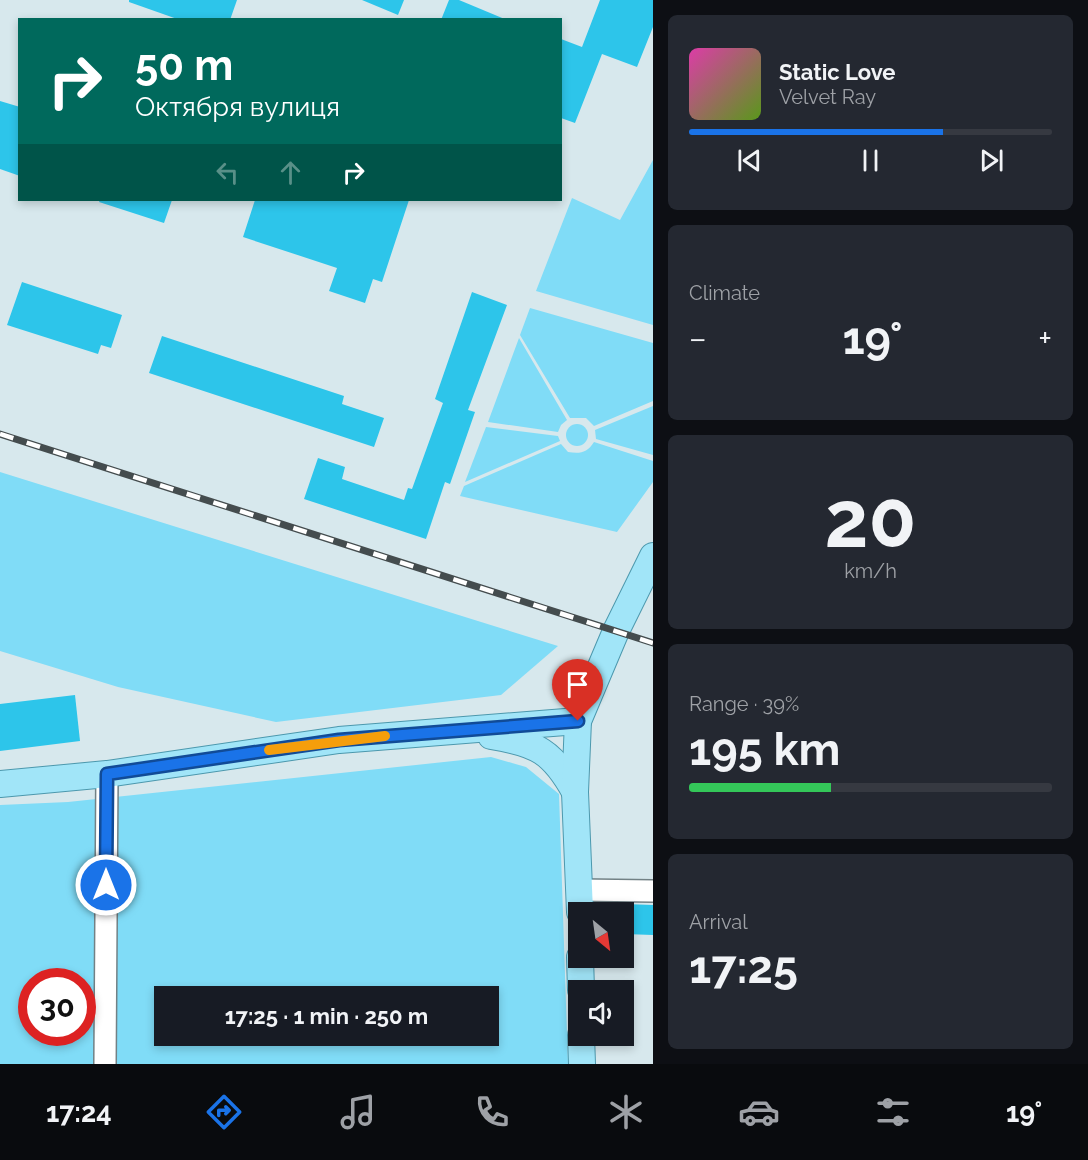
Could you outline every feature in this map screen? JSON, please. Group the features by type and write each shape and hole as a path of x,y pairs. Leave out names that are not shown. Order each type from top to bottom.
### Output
{"main road":[{"path":"579,901 576,792 578,721 616,631 653,556"},
{"path":"0,784 107,774 339,740 578,721"},
{"path":"456,731 512,740 537,748 561,766 576,792"},
{"path":"582,1046 582,1064"}],"street":[{"path":"105,1064 107,774"},
{"path":"579,901 653,891"}],"shaded area":[{"path":"653,160 653,325 536,291 572,198 620,220"},
{"path":"530,308 653,343 653,401 594,426 586,418 570,418 520,335"},
{"path":"519,338 567,420 558,432 488,422"},
{"path":"653,406 653,455 596,439 595,430"},
{"path":"577,424 587,431 588,435 581,445 577,446 567,439 566,435 573,425"},
{"path":"486,427 558,436 560,441 465,482"},
{"path":"594,442 653,461 653,482 617,532 460,496 464,486 561,444 568,452 580,453 586,451"},
{"path":"0,472 558,646 501,695 276,722 118,687 0,651"},
{"path":"491,757 526,767 559,794 568,1064 0,1064 0,805 68,802"}],"building":[{"path":"129,0 237,0 231,18 174,18 129,2"},
{"path":"362,0 404,0 398,15"},
{"path":"449,0 459,0 502,18 442,18"},
{"path":"600,0 653,0 653,27 637,67 602,54 575,123 562,118 562,39 582,47"},
{"path":"0,101 18,106 18,175 0,169"},
{"path":"100,201 172,201 164,223"},
{"path":"255,201 409,201 382,282 373,279 365,303 329,291 337,268 243,237"},
{"path":"22,282 122,315 111,348 101,345 98,354 7,325"},
{"path":"472,292 507,305 468,410 475,412 450,484 445,482 426,539 304,499 318,458 345,467 342,479 404,500 408,488 412,489 443,403 435,399"},
{"path":"162,336 344,396 342,404 384,418 374,447 149,373"},
{"path":"75,695 80,741 0,751 0,704"},
{"path":"634,904 653,905 653,935 634,934"}],"railway":[{"path":"0,434 653,643"}],"slow traffic":[{"path":"269,750 385,736"}],"route":[{"path":"106,885 107,774 339,740 578,721"}]}
